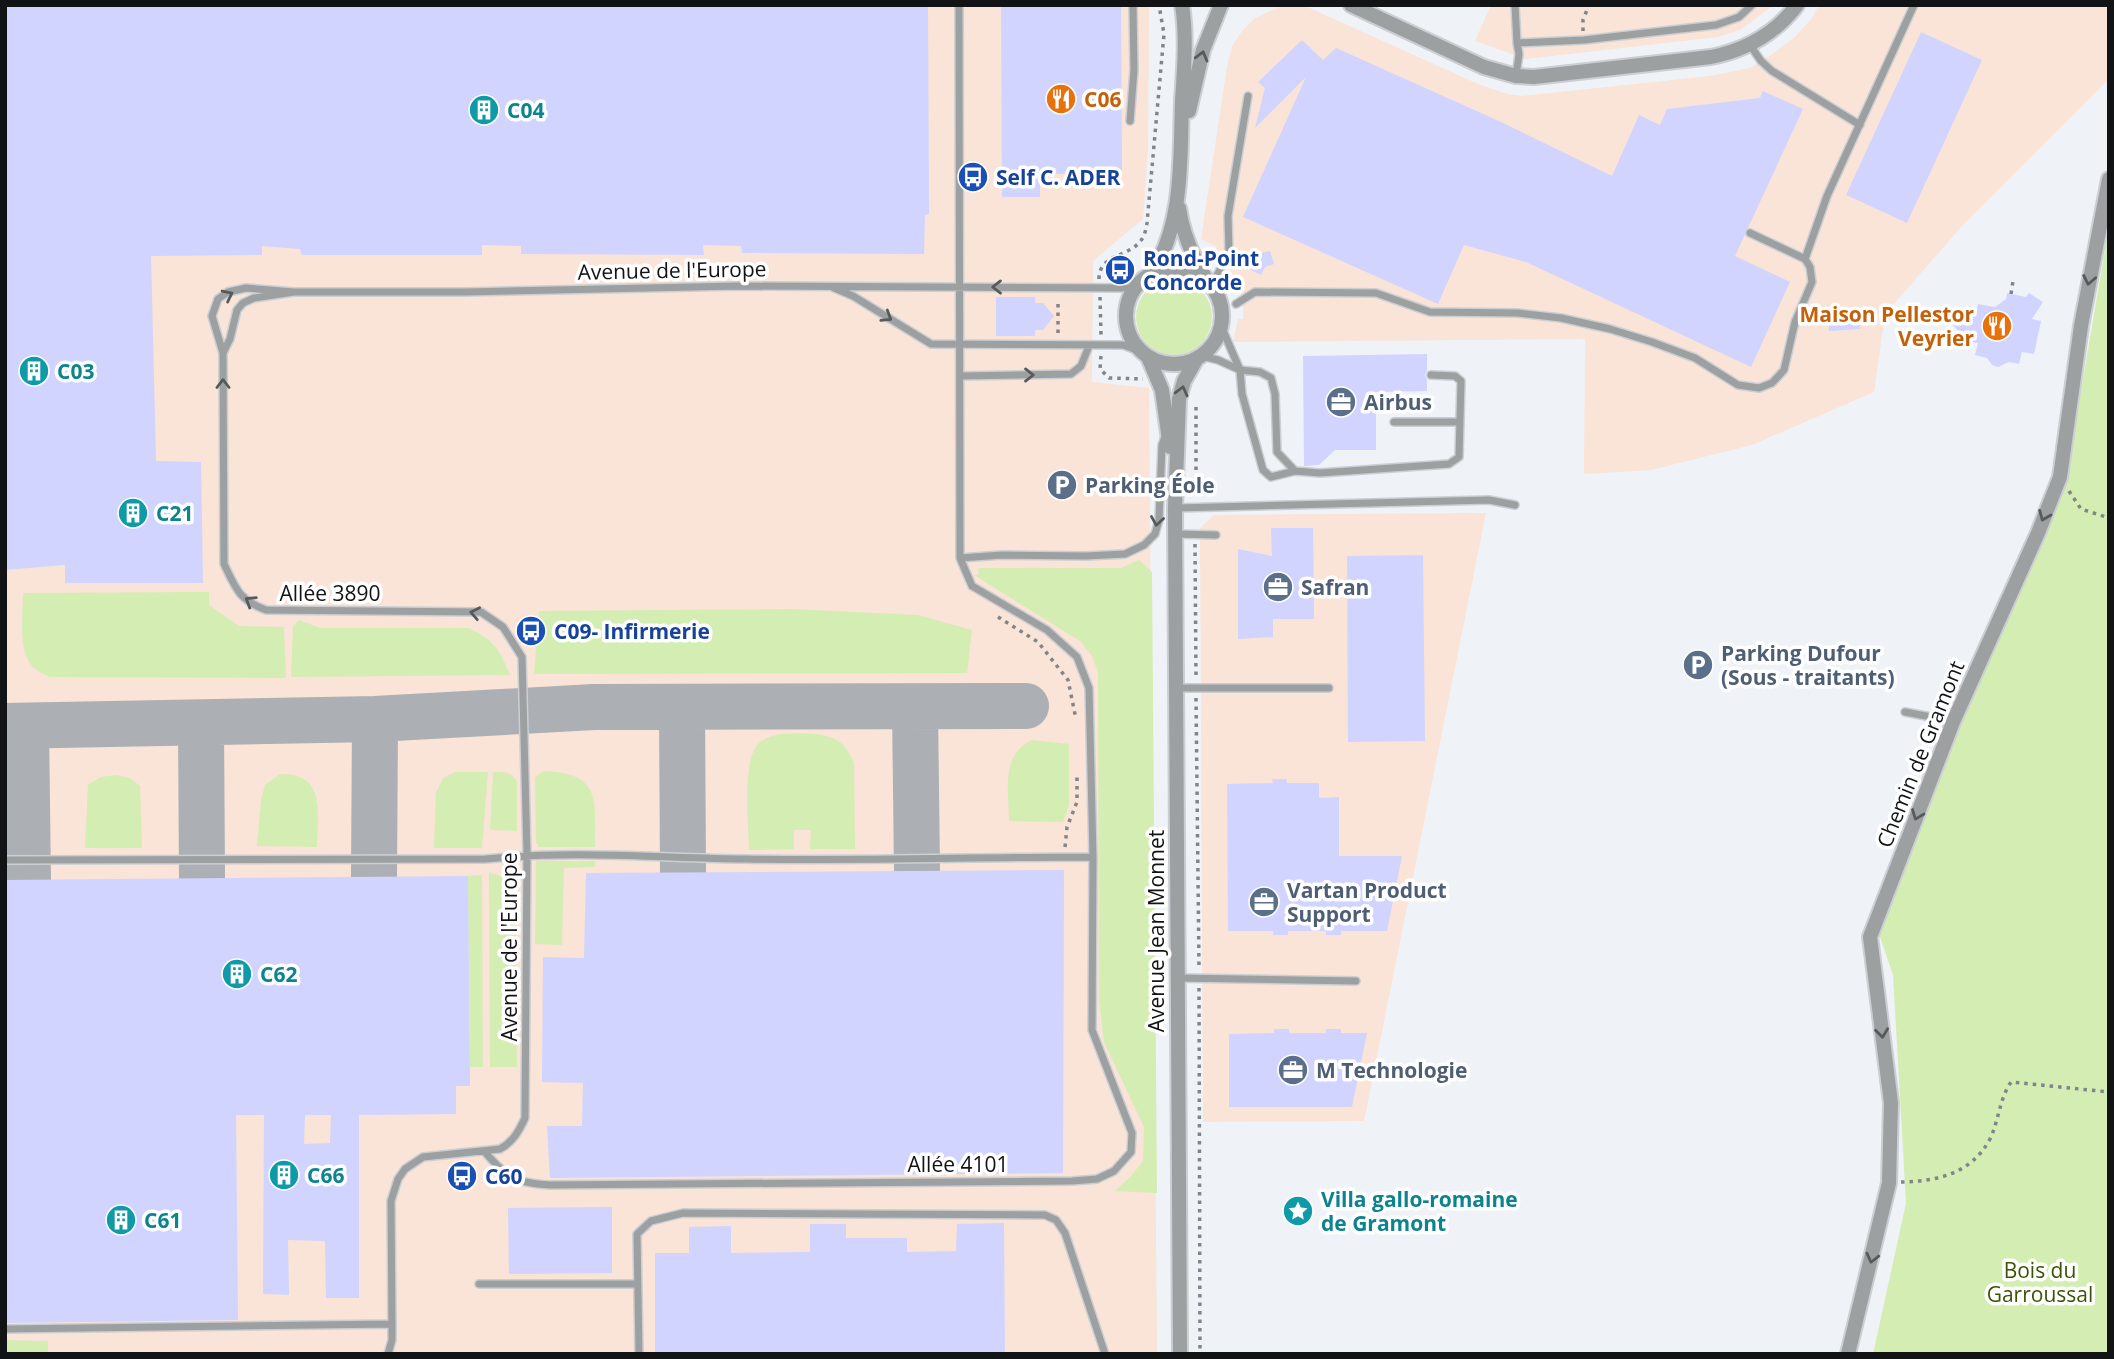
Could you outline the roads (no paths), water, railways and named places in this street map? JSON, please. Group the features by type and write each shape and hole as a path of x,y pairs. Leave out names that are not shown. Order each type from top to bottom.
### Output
{"street":[{"path":"1177,199 1182,230 1221,305 1221,326 1217,338 1199,357 1178,364 1157,361 1145,354 1133,341 1125,314 1134,288 1152,273 1159,262 1177,199 1185,43 1182,5"},
{"path":"1181,146 1203,50 1221,5"},
{"path":"1352,5 1484,67 1516,76 1552,75 1711,57 1736,51 1776,28 1797,5"},
{"name":"Chemin de Gramont","path":"1848,1354 1889,1183 1891,1103 1870,937 1953,722 2038,533 2060,477 2081,326 2109,180"},
{"path":"1152,273 1175,268 1186,269 1209,283"},
{"name":"Avenue Jean Monnet","path":"1145,354 1159,380 1166,407 1175,508"},
{"name":"Avenue Jean Monnet","path":"1180,1354 1175,508 1179,399 1184,380 1199,357"}],"lane":[{"path":"959,5 960,558 1125,554 1143,545 1155,534 1159,520 1162,445 1168,430"},
{"path":"1130,121 1134,70 1133,5"},
{"path":"1515,5 1519,54 1516,76"},
{"path":"1517,43 1584,40 1716,25 1739,17 1752,5"},
{"path":"1805,259 1826,196 1914,5"},
{"path":"1750,44 1761,61 1772,71 1860,125"},
{"path":"1209,283 1229,253 1228,216 1248,96"},
{"path":"1236,304 1255,292 1376,293 1430,312 1518,313 1561,318 1652,342 1695,358 1738,385 1759,388 1772,383 1784,370 1795,322 1812,282 1810,267 1805,259 1750,233"},
{"path":"827,286 853,296 931,344 1123,345 1145,354"},
{"name":"Avenue de l'Europe","path":"294,292 827,286 1134,288"},
{"path":"223,353 212,316 218,299 228,292 246,288 294,292"},
{"path":"223,353 230,339 237,310 243,303 254,298 294,292"},
{"path":"1221,326 1240,370 1242,394 1263,470 1271,477 1295,471 1320,473 1449,464 1459,457 1461,381 1455,376 1431,375"},
{"path":"961,376 1071,374 1081,366 1089,346"},
{"name":"Allée 3890","path":"223,353 224,564 238,593 251,605 267,610 481,612 503,627 522,657"},
{"path":"1199,357 1218,360 1240,370 1259,372 1271,378 1275,394 1277,452 1295,471"},
{"path":"1394,422 1460,422"},
{"path":"1175,508 1489,500 1516,505"},
{"path":"1175,534 1216,535"},
{"name":"Allée 4101","path":"484,1151 502,1173 533,1184 550,1185 1072,1181 1097,1179 1114,1171 1131,1152 1132,1133 1093,1030 1089,688 1077,657 1047,630 972,586 960,558"},
{"name":"Avenue de l'Europe","path":"392,1324 391,1201 398,1179 405,1169 423,1157 500,1149 509,1144 525,1118 527,854 522,657"},
{"path":"1176,688 1329,688"},
{"path":"1905,712 1953,722"},
{"path":"5,860 485,859 527,854 595,853 746,859 1093,858"},
{"path":"1177,978 1356,981"},
{"path":"639,1354 637,1234 651,1221 683,1213 1045,1215 1056,1220 1065,1233 1105,1354"},
{"path":"479,1284 638,1284"},
{"path":"5,1329 392,1324 388,1354"}],"place":[{"name":"C06","path":"1061,99"},
{"name":"C04","path":"484,110"},
{"name":"Self C. ADER","path":"973,177"},
{"name":"Rond-Point Concorde","path":"1120,270"},
{"name":"Maison Pellestor Veyrier","path":"1997,326"},
{"name":"C03","path":"34,371"},
{"name":"Airbus","path":"1341,402"},
{"name":"Parking Éole","path":"1062,485"},
{"name":"C21","path":"133,513"},
{"name":"Safran","path":"1278,587"},
{"name":"C09- Infirmerie","path":"531,631"},
{"name":"Parking Dufour (Sous - traitants)","path":"1698,665"},
{"name":"Vartan Product Support","path":"1264,902"},
{"name":"C62","path":"237,974"},
{"name":"M Technologie","path":"1293,1070"},
{"name":"C66","path":"284,1175"},
{"name":"C60","path":"462,1176"},
{"name":"Villa gallo-romaine de Gramont","path":"1298,1211"},
{"name":"C61","path":"121,1220"}],"park label":[{"name":"Bois du Garroussal","path":"2040,1282"}]}
